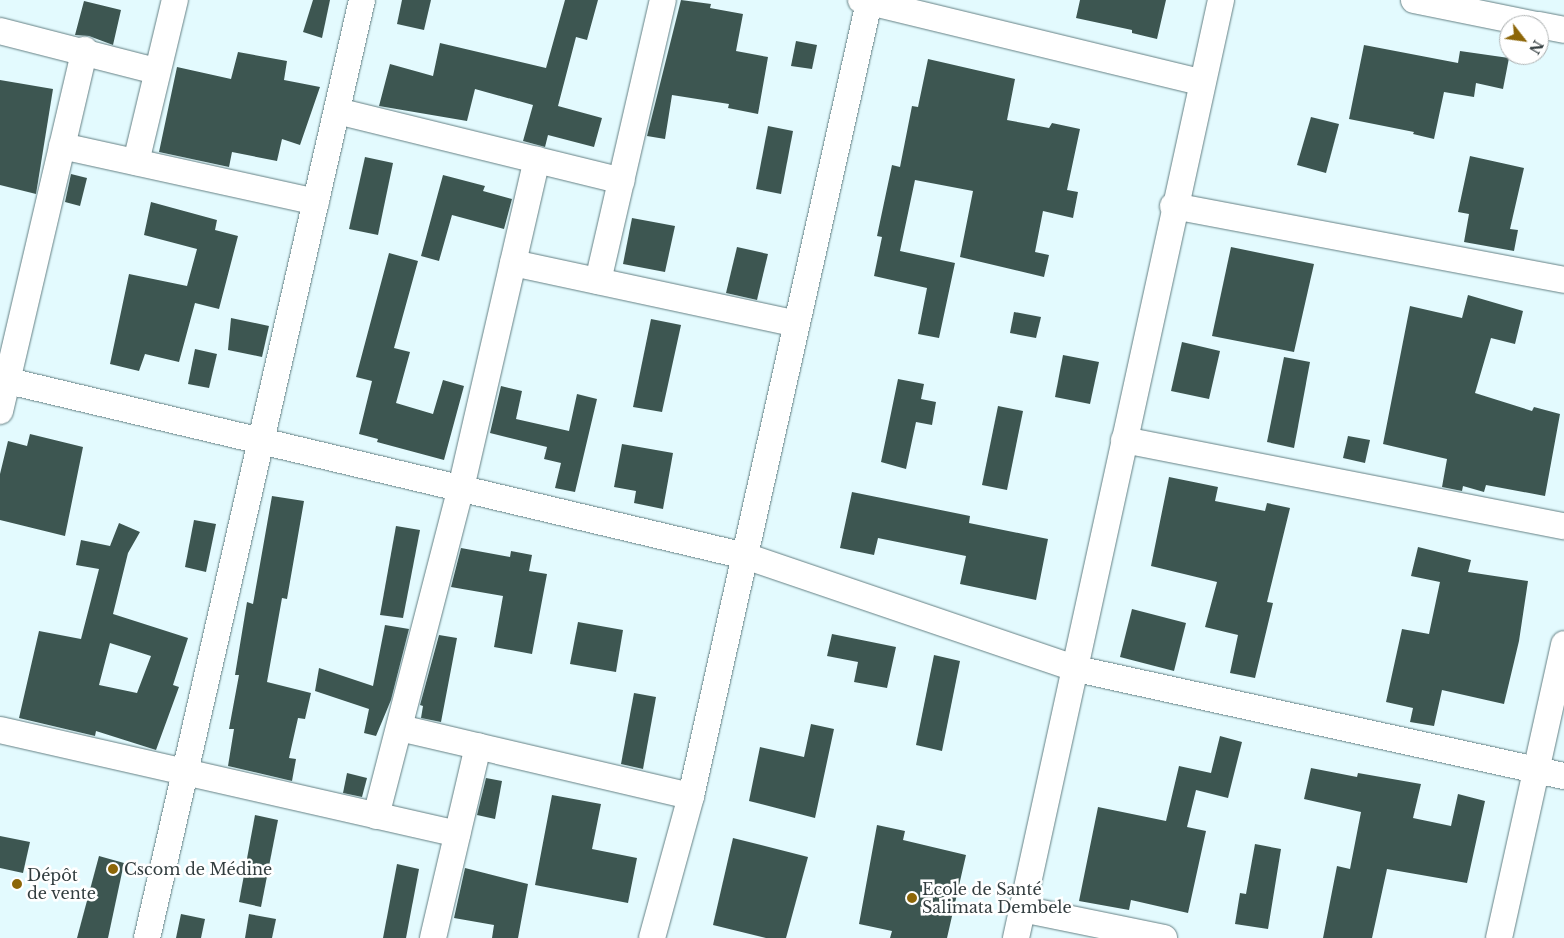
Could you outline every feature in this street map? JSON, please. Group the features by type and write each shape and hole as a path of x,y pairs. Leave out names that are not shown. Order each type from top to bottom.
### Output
{"street":[{"path":"136,162 156,71 175,0"},
{"path":"146,938 362,0"},
{"path":"598,281 663,0"},
{"path":"1016,938 1077,669 1173,206 1221,0"},
{"path":"1414,0 1499,17"},
{"path":"652,938 691,796 797,324 865,1 912,6 1201,82"},
{"path":"1549,27 1564,30"},
{"path":"0,31 85,50 156,71"},
{"path":"0,411 3,380 85,50"},
{"path":"337,111 622,181"},
{"path":"62,146 316,202"},
{"path":"376,816 460,488 537,160"},
{"path":"1173,206 1564,280"},
{"path":"513,262 797,324"},
{"path":"3,380 745,556 1077,669 1564,776"},
{"path":"1124,440 1564,526"},
{"path":"1500,938 1564,644"},
{"path":"400,728 691,796"},
{"path":"0,730 457,834"},
{"path":"433,938 478,746"},
{"path":"1022,909 1164,938"}],"building":[{"path":"313,0 330,0 322,38 303,32"},
{"path":"402,0 431,0 424,30 397,24"},
{"path":"565,0 598,0 587,40 576,37 558,106 602,118 594,147 548,135 545,147 523,141 533,105 475,89 467,121 379,106 390,64 433,76 440,43 546,68"},
{"path":"681,0 711,4 710,8 743,14 736,51 768,57 758,114 728,108 729,104 672,95 665,139 647,136"},
{"path":"1080,0 1166,0 1157,39 1132,33 1132,30 1076,18"},
{"path":"84,1 121,10 113,45 89,36 75,35"},
{"path":"796,41 817,45 812,69 791,66"},
{"path":"1364,45 1458,63 1460,51 1499,57 1499,65 1508,65 1503,89 1476,83 1474,97 1444,92 1434,139 1413,134 1414,132 1349,119"},
{"path":"238,52 287,61 284,80 320,87 300,145 282,139 277,161 232,152 229,167 159,152 177,67 231,79"},
{"path":"928,59 1015,79 1007,120 1049,128 1052,123 1080,129 1067,190 1078,192 1073,218 1043,211 1035,252 1049,255 1044,277 960,257 973,191 915,180 900,251 955,263 939,338 918,334 927,288 874,276 882,237 877,236 892,165 900,167 912,106 918,107"},
{"path":"0,80 53,89 36,194 0,185"},
{"path":"1311,117 1339,124 1326,173 1297,165"},
{"path":"768,126 793,131 781,194 756,189"},
{"path":"1470,156 1524,168 1510,229 1518,230 1514,251 1464,242 1469,214 1458,212"},
{"path":"365,157 393,163 378,235 349,229"},
{"path":"71,174 87,178 80,206 65,202"},
{"path":"443,175 485,186 483,191 512,199 504,229 452,215 439,261 421,256"},
{"path":"151,202 217,220 215,230 238,236 219,309 195,303 179,362 145,354 139,371 110,364 129,274 187,286 197,249 144,235"},
{"path":"632,218 675,226 665,272 623,264"},
{"path":"737,247 768,254 757,300 726,293"},
{"path":"1231,247 1314,264 1294,352 1212,336"},
{"path":"389,253 418,261 394,348 410,352 396,403 433,414 443,380 464,386 444,460 377,442 378,439 359,434 372,381 356,377"},
{"path":"1468,295 1523,311 1515,344 1491,338 1475,393 1532,411 1534,407 1560,414 1545,496 1486,485 1484,492 1463,486 1462,491 1442,487 1447,459 1383,444 1410,306 1462,318"},
{"path":"1014,312 1041,317 1036,338 1010,333"},
{"path":"231,318 269,326 262,357 228,350"},
{"path":"651,319 681,325 662,412 633,407"},
{"path":"1182,342 1220,351 1209,399 1171,391"},
{"path":"195,349 217,354 209,388 188,384"},
{"path":"1063,355 1099,362 1090,404 1055,397"},
{"path":"1284,357 1310,362 1294,448 1267,442"},
{"path":"898,379 924,384 921,399 936,402 932,425 916,422 906,469 881,462"},
{"path":"501,386 522,391 516,419 569,431 577,394 597,399 575,492 555,488 561,463 544,459 547,447 490,433"},
{"path":"998,406 1023,411 1007,490 982,485"},
{"path":"30,434 83,447 65,536 0,520 0,474 8,441 27,446"},
{"path":"1348,436 1370,440 1365,463 1343,458"},
{"path":"622,444 673,453 663,509 634,503 636,491 614,487"},
{"path":"1169,477 1218,487 1215,501 1265,511 1267,503 1290,508 1267,602 1273,603 1255,678 1230,673 1238,635 1205,627 1217,582 1151,566"},
{"path":"852,492 970,516 969,523 1048,539 1036,600 960,584 966,556 878,538 874,555 840,548"},
{"path":"272,496 304,501 287,599 282,598 267,682 311,693 305,719 298,718 289,758 296,759 292,781 228,766 234,729 229,729 239,675 235,675 247,602 253,604"},
{"path":"194,520 216,524 206,572 185,567"},
{"path":"119,523 140,532 128,553 113,614 188,638 173,685 179,687 156,750 96,731 95,736 19,718 39,631 81,639 99,569 76,565 81,540 110,546","holes":["110,643 151,656 137,693 99,685"]},
{"path":"396,526 420,530 403,618 380,615"},
{"path":"1418,547 1471,560 1468,572 1528,581 1519,641 1504,704 1442,690 1434,726 1410,722 1413,708 1386,702 1402,629 1429,634 1440,582 1411,576"},
{"path":"461,548 510,557 511,551 532,555 529,571 547,574 532,654 494,647 503,596 451,587"},
{"path":"1132,609 1186,623 1174,671 1120,657"},
{"path":"578,622 623,630 616,672 570,664"},
{"path":"385,625 409,629 391,700 376,736 364,733 369,709 315,691 319,668 373,686"},
{"path":"832,634 896,647 887,688 854,682 858,662 827,656"},
{"path":"439,635 457,638 441,722 421,718 423,706 420,705"},
{"path":"934,655 960,661 942,751 916,745"},
{"path":"634,693 656,697 643,769 621,764"},
{"path":"811,724 834,729 815,818 749,801 760,747 804,757"},
{"path":"1220,736 1242,742 1228,798 1196,790 1187,827 1206,831 1188,913 1131,900 1129,910 1079,901 1098,807 1166,821 1179,766 1211,773"},
{"path":"1311,768 1357,777 1358,773 1421,784 1413,818 1451,826 1458,794 1485,801 1467,883 1387,869 1372,938 1323,938 1337,866 1350,869 1361,812 1304,799"},
{"path":"347,773 367,778 362,797 343,793"},
{"path":"486,778 502,781 495,819 477,815"},
{"path":"552,795 601,804 592,849 637,858 628,903 535,885"},
{"path":"255,815 278,820 261,907 239,902"},
{"path":"877,825 905,831 903,840 966,855 947,938 890,938 892,931 859,924"},
{"path":"0,836 30,842 23,873 0,868"},
{"path":"733,838 808,857 786,938 766,938 713,925"},
{"path":"1255,844 1281,849 1268,929 1235,924 1240,893 1246,894"},
{"path":"99,856 124,863 108,938 77,938"},
{"path":"397,864 419,869 406,938 383,938"},
{"path":"465,868 528,884 518,938 492,938 494,925 454,918"},
{"path":"181,914 205,919 201,938 176,938"},
{"path":"249,914 276,919 272,938 245,938"}],"place":[{"name":"Cscom de Médine","path":"113,869"},
{"name":"Dépôt de vente","path":"17,884"},
{"name":"Ecole de Santé Salimata Dembele","path":"912,898"}]}
